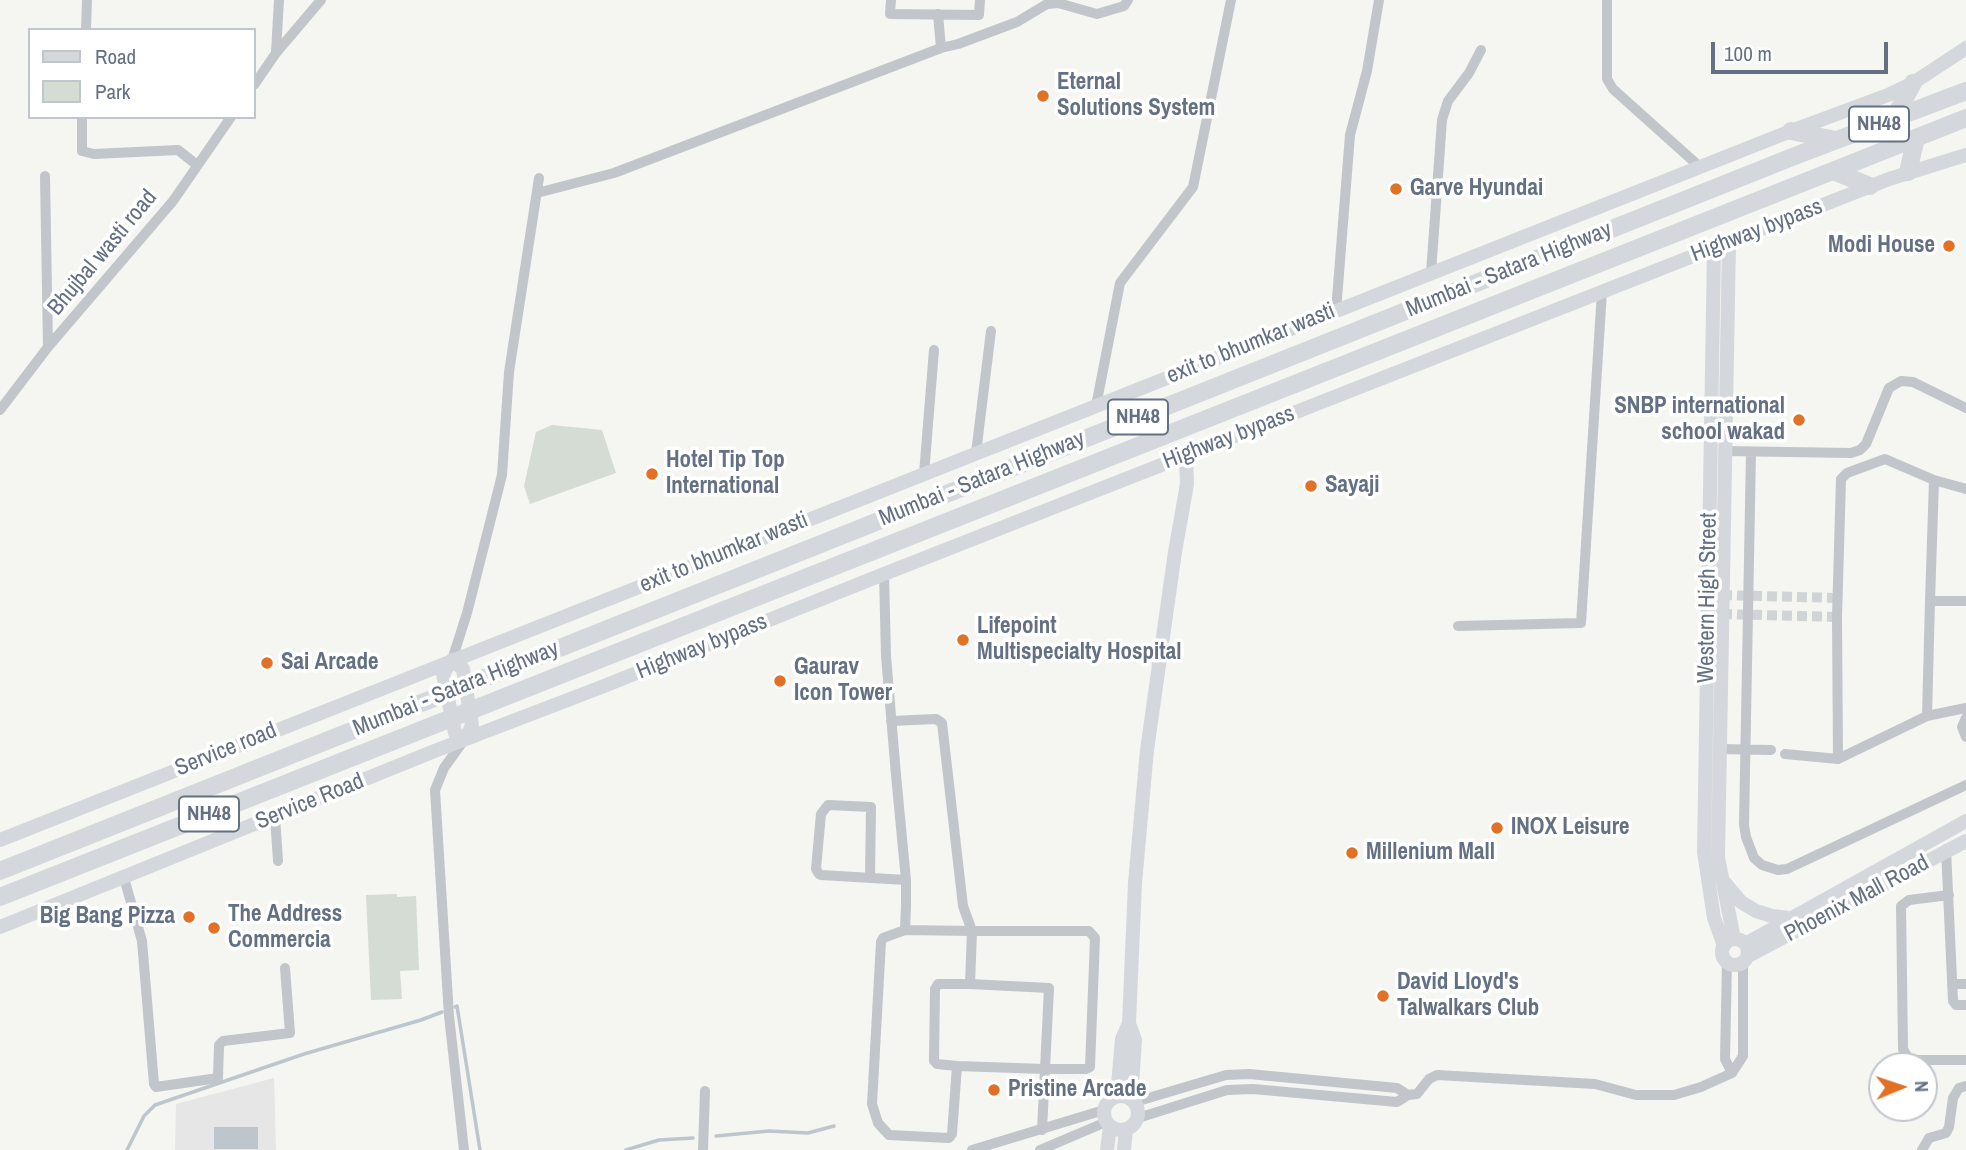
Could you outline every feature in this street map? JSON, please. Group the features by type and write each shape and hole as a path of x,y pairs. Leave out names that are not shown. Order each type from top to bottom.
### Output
{"highway":[{"path":"1894,118 1913,83"},
{"name":"Mumbai - Satara Highway","path":"0,871 1966,91"},
{"name":"Mumbai - Satara Highway","path":"0,897 1966,118"},
{"path":"1791,131 1837,140"},
{"path":"1908,172 1916,138"},
{"path":"1833,171 1870,186"}],"main road":[{"name":"exit to bhumkar wasti","path":"452,660 1888,95 1913,83 1966,48"},
{"name":"Highway bypass","path":"465,739 1870,186 1966,155"},
{"name":"Western High Street","path":"1729,243 1719,363 1713,723 1704,852 1714,918 1739,950"},
{"name":"Western High Street","path":"1714,248 1725,451 1715,603"},
{"path":"1107,1119 1121,1130 1135,1123 1139,1113 1128,1099 1122,1039 1129,1023 1135,883 1147,750 1187,484 1186,455"},
{"path":"452,660 443,674 455,733 465,739"},
{"name":"Service road","path":"0,840 452,660"},
{"name":"Western High Street","path":"1713,723 1719,749 1718,857 1739,950"},
{"name":"Service Road","path":"0,928 465,739"},
{"name":"Phoenix Mall Road","path":"1739,950 1859,889 1966,821"},
{"name":"Phoenix Mall Road","path":"1739,950 1792,918 1947,852 1966,841"},
{"path":"1721,876 1741,902 1756,911 1792,918"},
{"path":"1727,962 1723,955 1739,950"},
{"path":"1107,1150 1110,1100 1128,1099"},
{"path":"1124,1150 1126,1129"}],"street":[{"path":"86,28 87,0"},
{"path":"276,53 279,0"},
{"path":"256,82 276,53 321,0"},
{"path":"891,0 890,14 938,15 978,15 980,0"},
{"path":"537,193 614,173 941,48 1017,22 1047,5 1058,3 1097,14 1124,5 1128,0"},
{"path":"1096,405 1120,284 1193,187 1231,0"},
{"path":"1336,311 1350,135 1367,71 1379,0"},
{"path":"1607,0 1606,79 1613,89 1700,167"},
{"path":"938,15 941,48"},
{"path":"1431,273 1442,120 1448,101 1469,73 1481,50"},
{"path":"82,119 82,151 94,154 178,150 197,165"},
{"name":"Bhujbal wasti road","path":"0,410 48,347 173,201 230,119"},
{"path":"44,176 48,347"},
{"path":"452,660 467,613 502,475 509,372 540,178"},
{"path":"1458,626 1581,623 1602,292"},
{"path":"976,453 991,331"},
{"path":"924,474 934,350"},
{"path":"1725,451 1851,453 1860,450 1866,444 1889,388 1901,381 1913,382 1966,408"},
{"path":"1751,452 1745,749 1746,837 1754,858 1762,865 1778,870 1787,869 1966,785"},
{"path":"1838,759 1837,617 1841,479 1847,473 1885,459 1934,480 1966,489"},
{"path":"1927,716 1934,480"},
{"path":"884,574 886,656 906,880 905,930"},
{"path":"1930,601 1966,601"},
{"path":"1785,754 1838,759 1927,716 1966,708"},
{"path":"1966,718 1962,727 1966,737"},
{"path":"891,722 936,719 942,723 963,906 972,930 970,984"},
{"path":"464,1150 449,1016 435,790 444,768 465,739"},
{"path":"1719,749 1771,750"},
{"path":"870,878 871,807 828,805 821,814 817,872 821,875 870,878 906,880"},
{"path":"275,817 278,861"},
{"path":"1942,835 1947,852 1950,895 1952,984 1955,1004 1966,1005"},
{"path":"124,878 142,941 156,1087 215,1080 219,1075 219,1045 223,1041 290,1033 285,968"},
{"path":"1950,895 1909,900 1902,906 1903,1049 1909,1060 1966,1060"},
{"path":"957,1066 950,1137 896,1137 878,1123 872,1104 883,938 905,930 1093,934 1091,1065 1086,1069 1045,1069 937,1064 934,1062 935,989 938,984 1047,986 1045,1069 1042,1130"},
{"path":"1138,1118 1227,1090 1253,1089 1397,1102 1408,1095 1417,1094 1429,1079 1437,1076 1595,1084 1636,1095 1674,1095 1732,1073 1742,1056 1739,950"},
{"path":"1727,962 1725,1059 1732,1073"},
{"path":"1952,984 1966,984"},
{"path":"1128,1099 1226,1075 1249,1074 1397,1088 1408,1095"},
{"path":"1922,1150 1928,1138 1946,1133 1953,1098 1959,1088 1966,1086"},
{"path":"703,1150 705,1091"},
{"path":"972,1150 1042,1130 1107,1119"},
{"path":"1040,1150 1107,1119"}],"shaded area":[{"path":"274,1078 276,1150 175,1150 176,1104"},
{"path":"214,1127 258,1127 258,1149 214,1149"}],"green space":[{"path":"552,425 602,430 616,473 530,504 524,486 536,432"},
{"path":"397,894 397,897 416,896 419,970 400,971 402,999 371,1000 366,895"}],"waterway":[{"path":"455,1007 457,1006 480,1150"},
{"path":"127,1150 144,1116 155,1105 304,1054 442,1012"},
{"path":"716,1136 769,1131 808,1133 834,1126"},
{"path":"626,1150 659,1140 693,1138"}],"tunnel":[{"path":"1722,595 1838,598"},
{"path":"1722,614 1837,617"}],"place":[{"name":"Eternal Solutions System","path":"1043,96"},
{"name":"Garve Hyundai","path":"1396,189"},
{"name":"Modi House","path":"1949,246"},
{"name":"SNBP international school wakad","path":"1799,420"},
{"name":"Hotel Tip Top International","path":"652,474"},
{"name":"Sayaji","path":"1311,486"},
{"name":"Lifepoint Multispecialty Hospital","path":"963,640"},
{"name":"Sai Arcade","path":"267,663"},
{"name":"Gaurav Icon Tower","path":"780,681"},
{"name":"INOX Leisure","path":"1497,828"},
{"name":"Millenium Mall","path":"1352,853"},
{"name":"Big Bang Pizza","path":"189,917"},
{"name":"The Address Commercia","path":"214,928"},
{"name":"David Lloyd's Talwalkars Club","path":"1383,996"},
{"name":"Pristine Arcade","path":"994,1090"}]}
